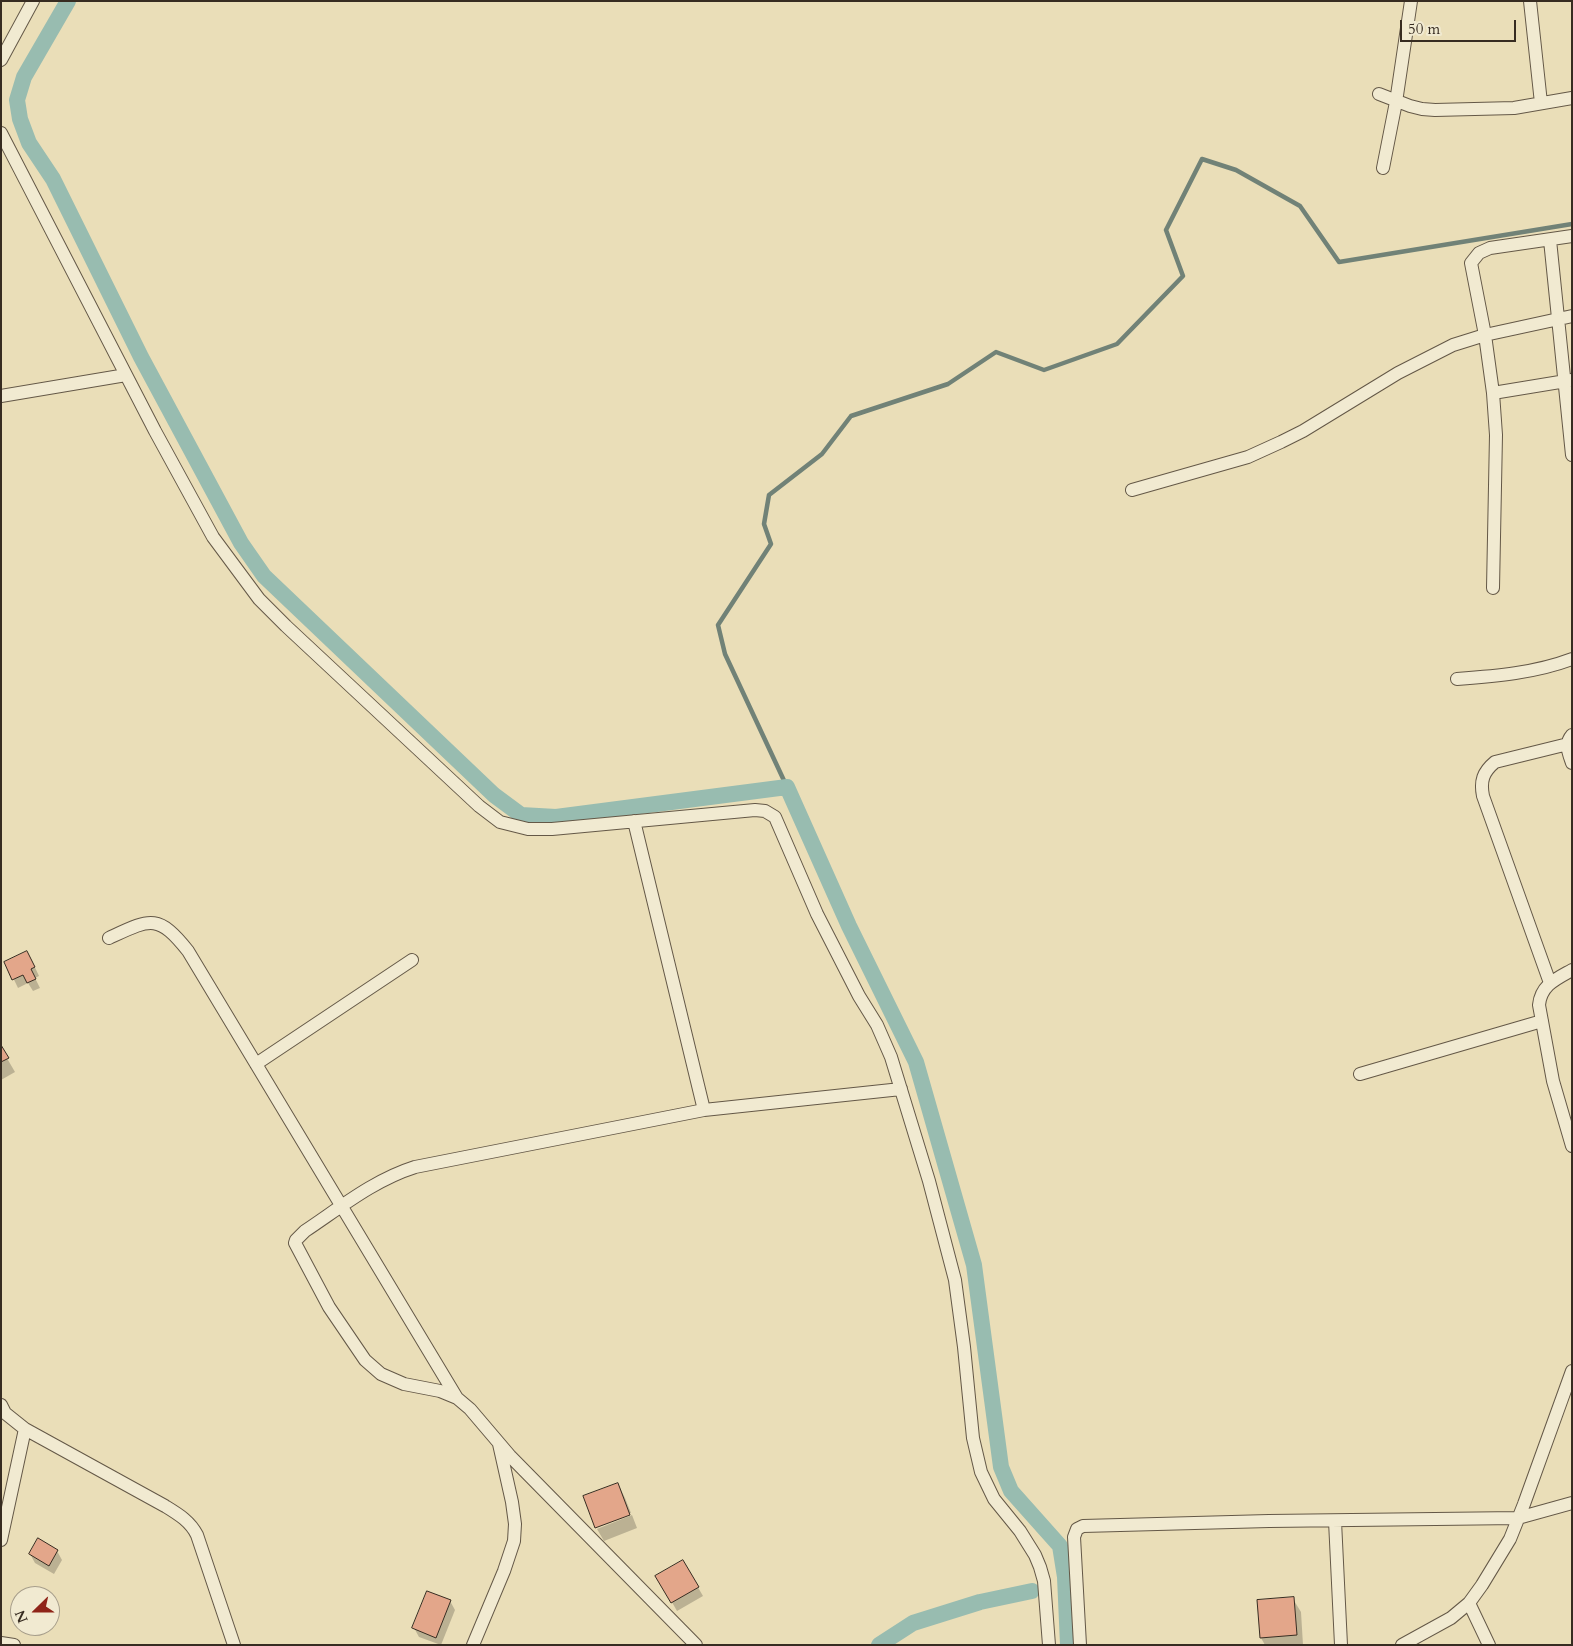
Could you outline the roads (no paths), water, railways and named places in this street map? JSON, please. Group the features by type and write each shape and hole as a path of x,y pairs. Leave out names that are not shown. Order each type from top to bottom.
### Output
{"street":[{"path":"1,60 34,1"},
{"path":"1383,168 1396,102 1411,1"},
{"path":"1530,1 1541,103"},
{"path":"1379,94 1396,102 1422,109 1435,110 1514,108 1572,98"},
{"path":"1,132 126,375 213,537 259,598 286,626 479,806 500,822 528,829 552,829 755,810 765,811 775,816 817,914 859,996 877,1025 891,1057 929,1181 954,1280 964,1347 973,1438 981,1472 994,1499 1029,1545 1040,1567 1044,1581 1049,1645"},
{"path":"1493,588 1496,435 1493,394 1485,335 1470,263 1479,253 1490,248 1572,236"},
{"path":"1550,240 1558,318 1568,381 1572,455"},
{"path":"1132,490 1248,456 1281,442 1309,428 1372,388 1453,345 1485,335 1572,316"},
{"path":"1,396 126,375"},
{"path":"1493,394 1568,381"},
{"path":"1457,679 1512,674 1558,665 1572,659"},
{"path":"1550,983 1483,796 1482,781 1488,767 1495,762 1570,739 1568,750 1572,763"},
{"path":"634,821 704,1110"},
{"path":"109,938 146,923 164,926 175,934 188,952 457,1398 470,1410 499,1444 696,1645"},
{"path":"256,1064 412,960"},
{"path":"1572,970 1550,983 1540,997 1539,1005 1553,1081 1572,1146"},
{"path":"1360,1074 1542,1022"},
{"path":"457,1398 440,1391 404,1384 381,1374 365,1360 329,1307 295,1243 305,1231 376,1183 415,1167 704,1110 901,1089"},
{"path":"1402,1645 1451,1618 1469,1603 1482,1585 1510,1539 1572,1372"},
{"path":"1,1405 6,1413 25,1429 166,1506 193,1526 234,1645"},
{"path":"1,1540 25,1429"},
{"path":"473,1645 504,1572 514,1541 515,1524 512,1502 499,1444"},
{"path":"1080,1645 1074,1536 1080,1527 1518,1518 1572,1503"},
{"path":"1335,1521 1341,1645"},
{"path":"1469,1603 1489,1645"},
{"path":"1,1642 14,1645"}],"waterway":[{"path":"68,1 24,77 17,100 20,119 29,143 53,179 141,357 241,543 264,576 494,795 521,815 556,817 787,787 849,926 916,1062 974,1265 1001,1467 1011,1491 1060,1546 1065,1577 1068,1645"},
{"path":"787,787 725,654 718,625 771,544 764,524 769,495 822,454 851,416 948,384 996,352 1044,370 1117,344 1183,276 1166,230 1202,159 1236,170 1300,206 1339,262 1572,224"},
{"path":"879,1645 913,1623 980,1602 1032,1591"}]}
